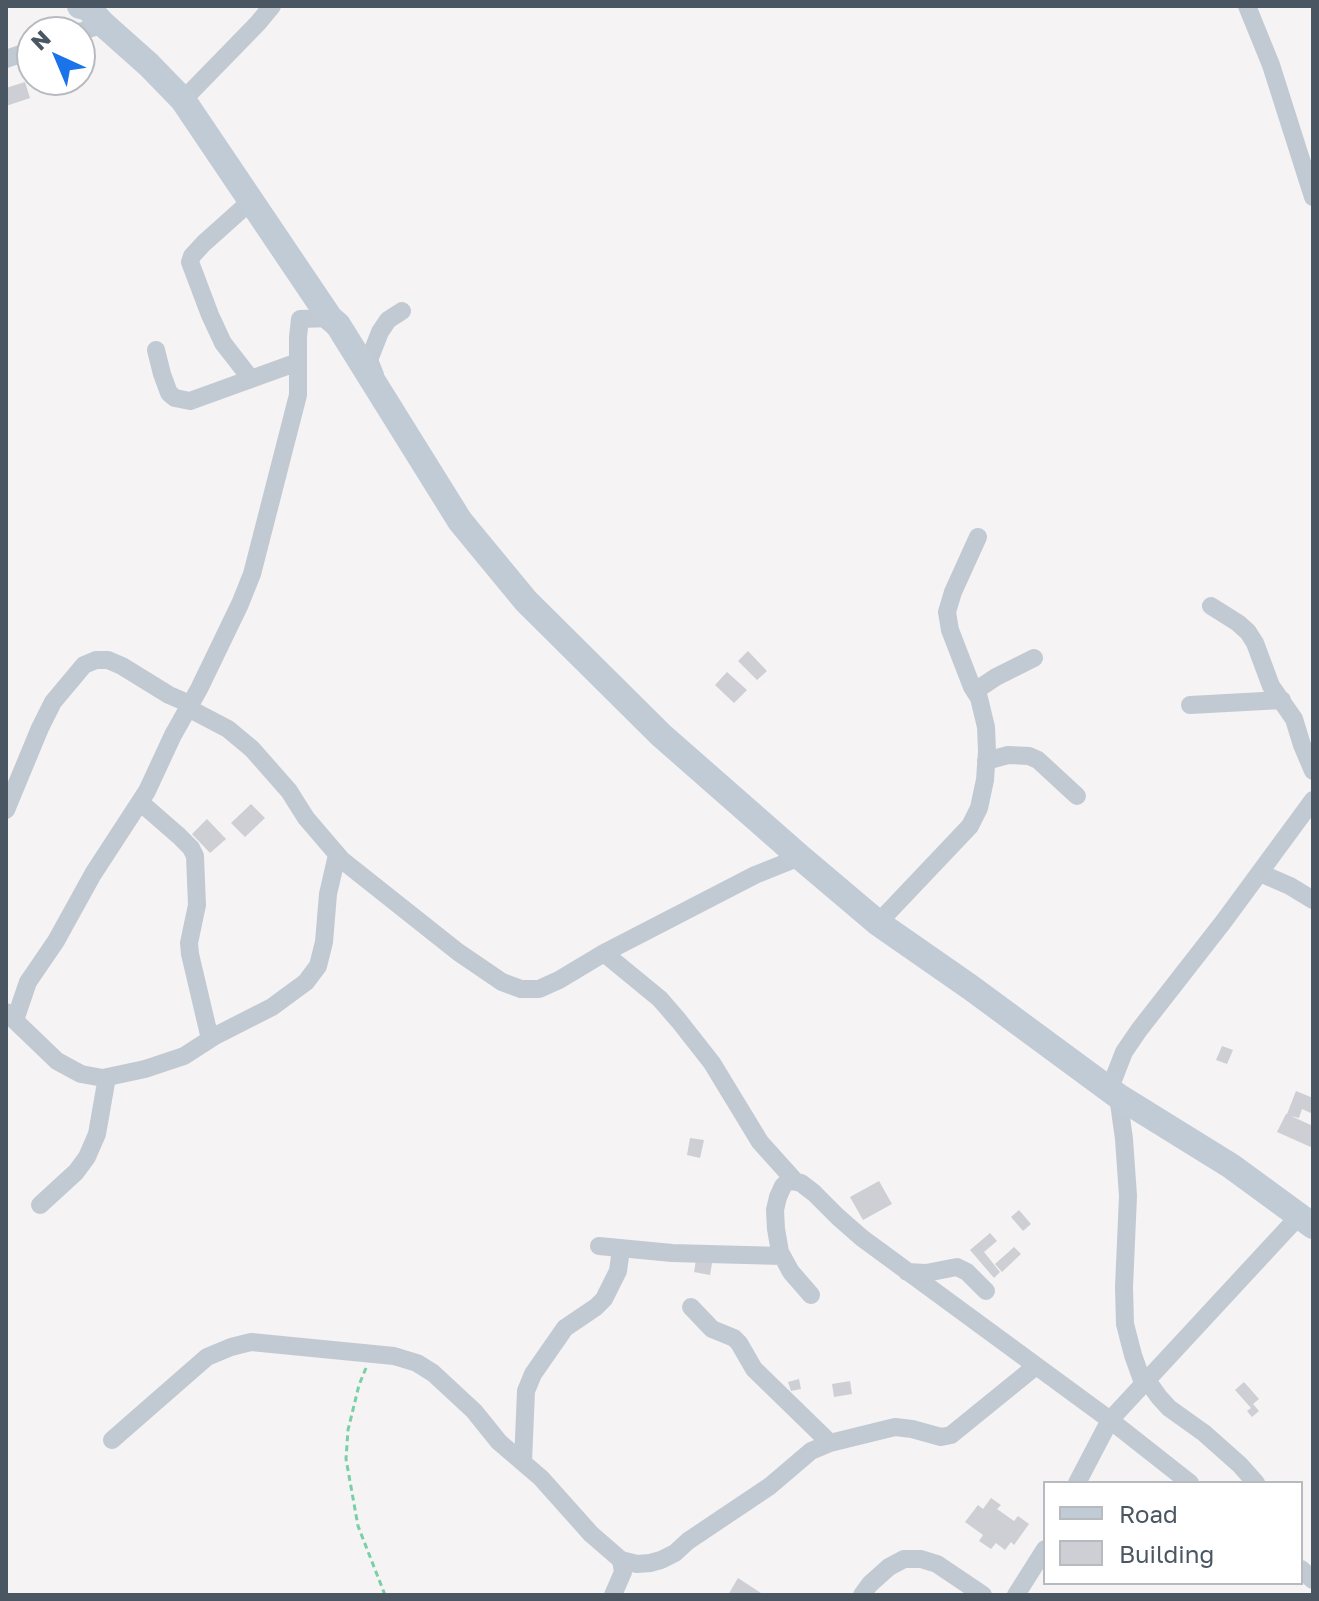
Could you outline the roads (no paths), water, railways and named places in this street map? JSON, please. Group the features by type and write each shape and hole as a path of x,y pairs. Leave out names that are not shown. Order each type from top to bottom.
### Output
{"street":[{"path":"183,100 272,6"},
{"path":"1247,6 1275,76 1313,197"},
{"path":"87,15 149,65 183,100 330,318 338,325 460,521 526,601 661,735 878,923 1114,1092 1231,1166 1306,1221 1144,1381 1110,1420 1078,1481"},
{"path":"251,201 204,243 190,262 223,343 251,379"},
{"path":"387,403 369,360 388,320 402,311"},
{"path":"330,318 300,319 298,395 252,574 222,644 140,802 93,874 10,1016 57,1061 81,1074 103,1078 184,1056 272,1007 306,982 318,966 324,942 328,894 337,855"},
{"path":"156,350 169,393 175,398 190,401 298,362"},
{"path":"878,923 970,826 979,808 985,780 986,727 979,698 950,630 947,612 978,537"},
{"path":"1211,606 1238,623 1255,643 1271,686 1294,719 1313,771"},
{"path":"975,691 1034,658"},
{"path":"6,810 53,702 84,665 96,660 108,660 228,729 252,749 289,791 306,818 337,855 458,952 502,982 521,989 539,989 559,980 604,953 755,875 800,857"},
{"path":"1190,705 1282,700"},
{"path":"986,761 1008,755 1029,756 1038,760 1077,796"},
{"path":"1254,1481 1204,1433 1169,1408 1144,1381 1133,1355 1125,1324 1128,1196 1124,1139 1114,1092 1124,1052 1313,800"},
{"path":"140,802 179,836 195,856 197,905 189,943 210,1039"},
{"path":"1260,873 1313,900"},
{"path":"604,953 660,999 679,1021 712,1063 760,1142 796,1182 814,1193 862,1238 1110,1420 1187,1481"},
{"path":"40,1205 76,1172 87,1157 97,1134 107,1077"},
{"path":"796,1182 787,1182 778,1197 776,1229 782,1256 811,1295"},
{"path":"599,1246 647,1252 782,1256"},
{"path":"523,1462 526,1391 533,1374 565,1328 604,1299 618,1271 621,1249"},
{"path":"907,1272 926,1273 957,1267 967,1272 986,1291"},
{"path":"691,1307 712,1329 734,1338 754,1369 830,1443"},
{"path":"112,1440 207,1357 231,1347 251,1342 394,1356 417,1363 433,1373 474,1411 499,1442 541,1478 591,1534 621,1560 650,1563 675,1553 770,1486 811,1451 830,1443 895,1427 941,1437 951,1435 1036,1366"},
{"path":"1016,1595 1043,1552"},
{"path":"862,1595 889,1567 904,1559 921,1559 937,1564 983,1595"},
{"path":"613,1595 623,1572 621,1560"},
{"path":"1027,1579 1038,1595"}]}
